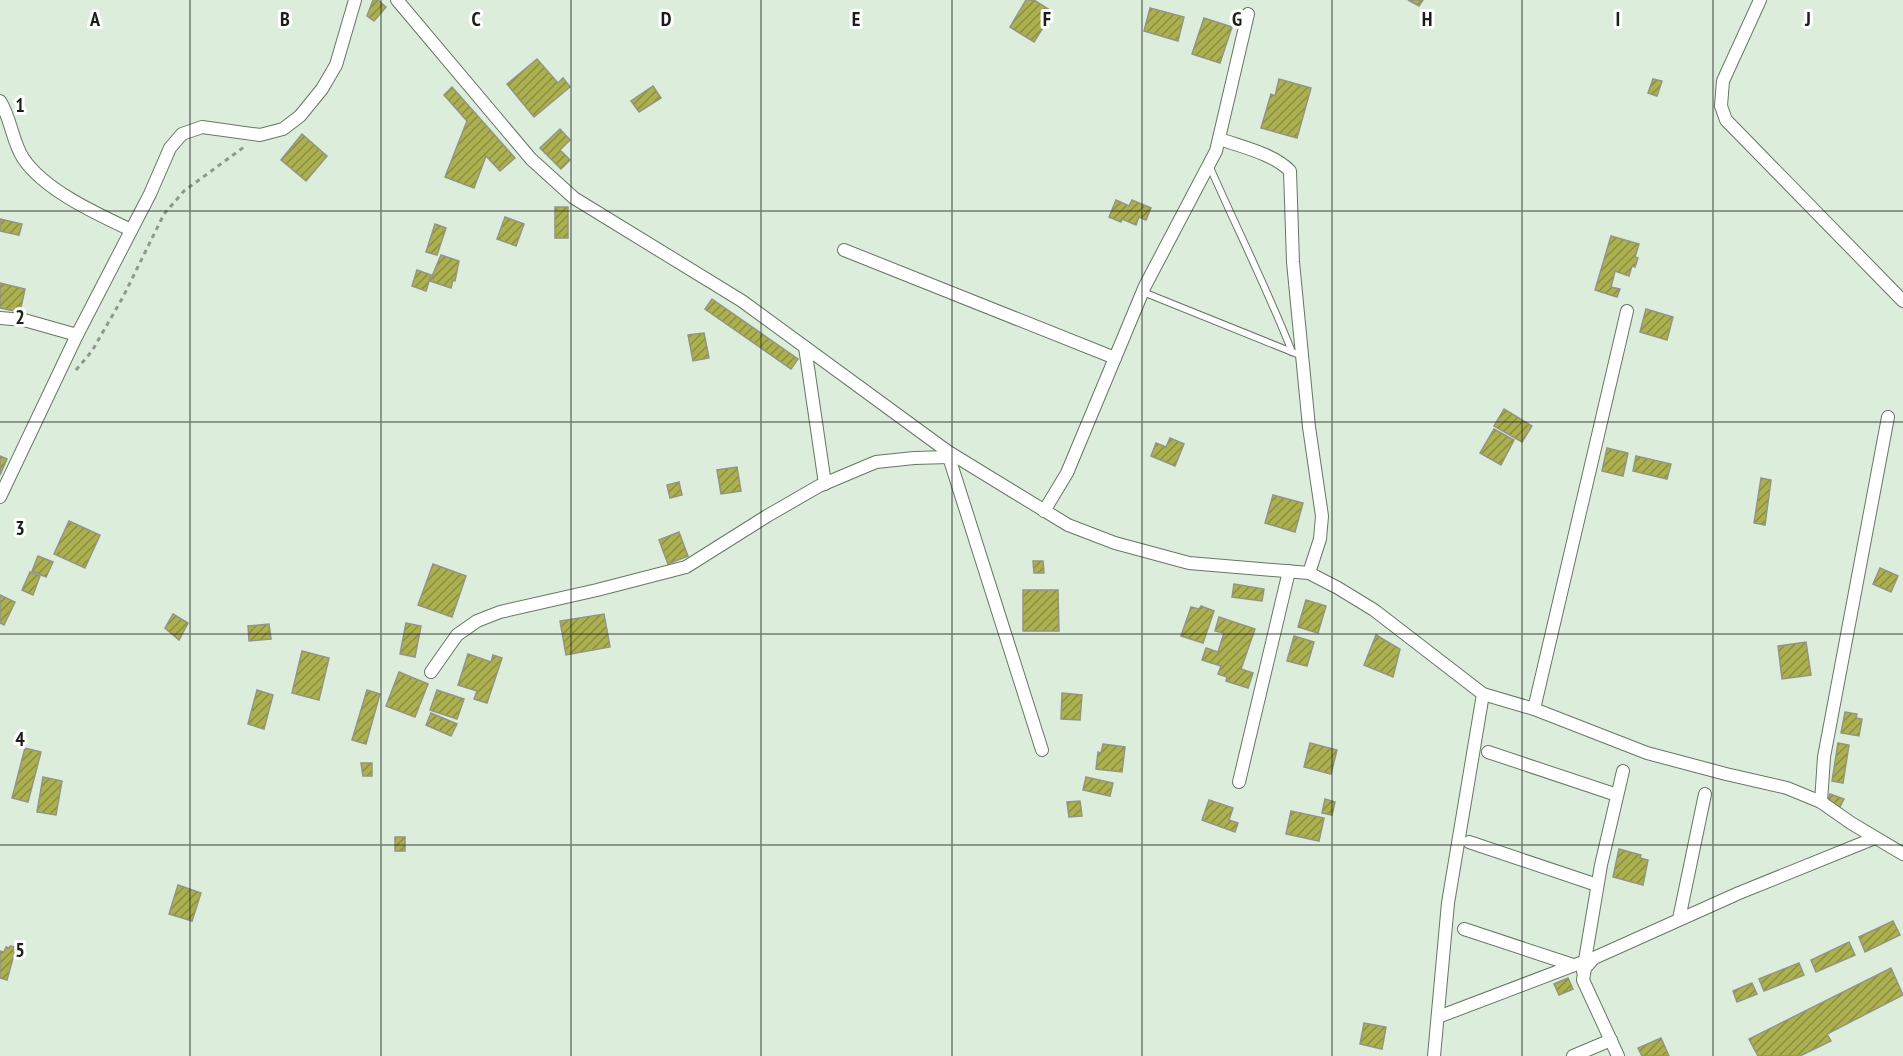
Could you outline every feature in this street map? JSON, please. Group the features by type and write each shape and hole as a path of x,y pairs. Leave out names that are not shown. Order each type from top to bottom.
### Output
{"street":[{"path":"0,497 78,335 150,194 170,148 182,134 202,127 260,135 283,129 300,116 322,89 336,66 355,0"},
{"path":"397,0 531,159 574,198 722,287 948,454 1068,525 1115,543 1189,563 1309,573 1374,610 1483,694 1534,709 1647,753 1787,788 1821,802 1903,854"},
{"path":"1760,0 1723,81 1721,106 1726,120 1903,301"},
{"path":"1044,511 1064,479 1143,291 1220,139 1248,14"},
{"path":"0,101 22,156 44,181 91,211 132,230"},
{"path":"1220,139 1272,159 1285,165 1290,171 1297,354 1322,516 1320,539 1309,573"},
{"path":"844,250 1115,358"},
{"path":"1534,709 1627,311"},
{"path":"0,318 24,320 78,335"},
{"path":"805,347 825,484"},
{"path":"1821,802 1824,757 1888,417"},
{"path":"431,672 458,635 477,621 500,612 686,567 767,516 825,484 876,462 948,454"},
{"path":"948,454 1042,750"},
{"path":"1239,782 1289,571"},
{"path":"1434,1056 1448,903 1483,694"},
{"path":"1488,752 1617,795"},
{"path":"1618,1056 1582,976 1586,968 1584,961 1597,885 1623,771"},
{"path":"1679,919 1705,794"},
{"path":"1438,1017 1584,961 1875,838"},
{"path":"1469,842 1597,885"},
{"path":"1464,929 1584,961"},
{"path":"1573,1056 1611,1040"}],"lane":[{"path":"1209,164 1236,227 1297,354"},
{"path":"1143,291 1297,354"}],"path":[{"path":"71,376 92,351 123,297 164,214 184,191 260,135"}],"building":[{"path":"373,0 378,0 386,7 374,21 367,16"},
{"path":"1026,0 1034,0 1053,12 1034,42 1010,27"},
{"path":"1408,0 1423,0 1419,6"},
{"path":"1150,8 1184,17 1178,41 1144,31"},
{"path":"1204,18 1232,27 1220,63 1192,54"},
{"path":"537,59 558,83 563,78 570,87 534,117 507,84"},
{"path":"1279,79 1311,88 1297,138 1261,128 1271,94 1275,96"},
{"path":"1653,79 1662,81 1657,96 1648,93"},
{"path":"653,86 661,98 639,112 631,101"},
{"path":"452,87 515,158 500,171 486,156 474,188 445,177 467,121 444,95"},
{"path":"560,129 570,140 560,150 570,160 561,169 540,148"},
{"path":"302,134 327,156 306,181 281,160"},
{"path":"1116,200 1129,206 1132,200 1151,208 1146,220 1139,217 1136,225 1109,217"},
{"path":"555,207 568,207 568,238 555,238"},
{"path":"505,217 524,224 516,246 497,239"},
{"path":"0,219 22,224 19,235 0,231"},
{"path":"435,224 446,228 437,255 426,252"},
{"path":"1611,236 1639,244 1635,257 1638,258 1629,276 1615,271 1611,287 1620,289 1617,297 1595,290"},
{"path":"441,255 459,261 455,281 453,280 451,288 430,281"},
{"path":"417,270 431,275 426,291 412,286"},
{"path":"0,283 25,289 20,312 0,308"},
{"path":"712,299 798,359 791,369 705,309"},
{"path":"1646,309 1673,317 1667,340 1640,332"},
{"path":"704,333 709,358 693,361 688,335"},
{"path":"1504,409 1532,426 1522,442 1494,426"},
{"path":"1494,429 1514,440 1501,465 1480,453"},
{"path":"1170,438 1184,444 1175,466 1151,456 1156,443 1166,447"},
{"path":"1607,448 1628,453 1623,476 1602,471"},
{"path":"0,456 7,459 0,475"},
{"path":"1636,456 1671,464 1667,479 1633,471"},
{"path":"737,467 741,491 721,494 717,470"},
{"path":"1761,478 1771,480 1765,525 1754,523"},
{"path":"679,482 682,495 670,498 667,485"},
{"path":"1273,495 1303,503 1295,532 1265,523"},
{"path":"69,521 100,535 85,568 54,554"},
{"path":"679,532 688,556 668,564 659,540"},
{"path":"38,556 53,562 46,577 32,571"},
{"path":"1033,561 1043,561 1044,573 1034,573"},
{"path":"433,564 466,576 452,617 418,605"},
{"path":"1880,568 1898,576 1891,592 1873,584"},
{"path":"30,572 40,576 33,595 22,590"},
{"path":"1234,584 1264,589 1262,601 1232,597"},
{"path":"1023,590 1058,590 1059,631 1023,631"},
{"path":"0,595 15,602 4,625 0,623"},
{"path":"1306,600 1326,606 1318,633 1298,627"},
{"path":"1201,606 1214,611 1203,643 1181,636 1191,607 1199,609"},
{"path":"173,614 188,623 179,640 165,628"},
{"path":"604,614 610,647 566,655 560,621"},
{"path":"1219,617 1255,629 1241,669 1253,673 1248,688 1226,681 1227,677 1218,674 1221,666 1202,660 1206,648 1218,652 1224,633 1215,631"},
{"path":"406,623 421,626 415,657 400,654"},
{"path":"269,624 271,639 249,641 248,626"},
{"path":"1376,635 1400,649 1393,677 1364,665"},
{"path":"1294,636 1314,642 1307,666 1287,661"},
{"path":"1806,642 1811,675 1782,679 1778,646"},
{"path":"302,651 329,658 319,700 292,693"},
{"path":"468,654 491,662 493,655 502,658 487,703 474,699 477,691 458,685"},
{"path":"399,672 428,684 415,717 386,706"},
{"path":"257,690 273,695 264,729 248,724"},
{"path":"367,690 380,694 366,744 352,740"},
{"path":"437,690 464,699 457,719 430,710"},
{"path":"1062,693 1082,695 1080,720 1061,719"},
{"path":"1845,712 1857,714 1856,718 1862,719 1859,736 1841,733"},
{"path":"431,713 457,724 451,736 426,725"},
{"path":"1310,743 1337,750 1331,774 1304,767"},
{"path":"1838,743 1849,745 1843,783 1832,781"},
{"path":"1103,744 1125,747 1122,772 1096,769 1098,752 1101,753"},
{"path":"25,748 41,752 28,802 12,798"},
{"path":"361,763 372,763 372,776 363,776"},
{"path":"43,777 62,781 56,815 37,812"},
{"path":"1086,777 1113,783 1110,796 1083,790"},
{"path":"1830,794 1844,799 1840,807 1827,802"},
{"path":"1325,799 1335,802 1332,815 1322,813"},
{"path":"1209,800 1233,808 1229,820 1238,823 1235,832 1202,820"},
{"path":"1080,801 1082,816 1069,817 1067,802"},
{"path":"1291,811 1324,818 1319,841 1286,834"},
{"path":"395,837 405,837 405,851 395,851"},
{"path":"1619,849 1641,855 1640,858 1648,860 1643,885 1613,877"},
{"path":"178,885 201,893 192,921 169,914"},
{"path":"1893,921 1900,935 1865,952 1859,937"},
{"path":"1849,942 1855,955 1816,972 1811,960"},
{"path":"6,947 16,947 7,980 0,978 0,951 4,952"},
{"path":"1799,963 1804,975 1764,991 1759,979"},
{"path":"1891,968 1903,995 1827,1034 1831,1041 1800,1056 1758,1056 1749,1039"},
{"path":"1568,978 1573,989 1559,995 1554,984"},
{"path":"1752,983 1757,994 1737,1002 1733,991"},
{"path":"1364,1023 1386,1027 1382,1049 1360,1044"},
{"path":"1661,1038 1669,1056 1642,1056 1638,1048"}]}
